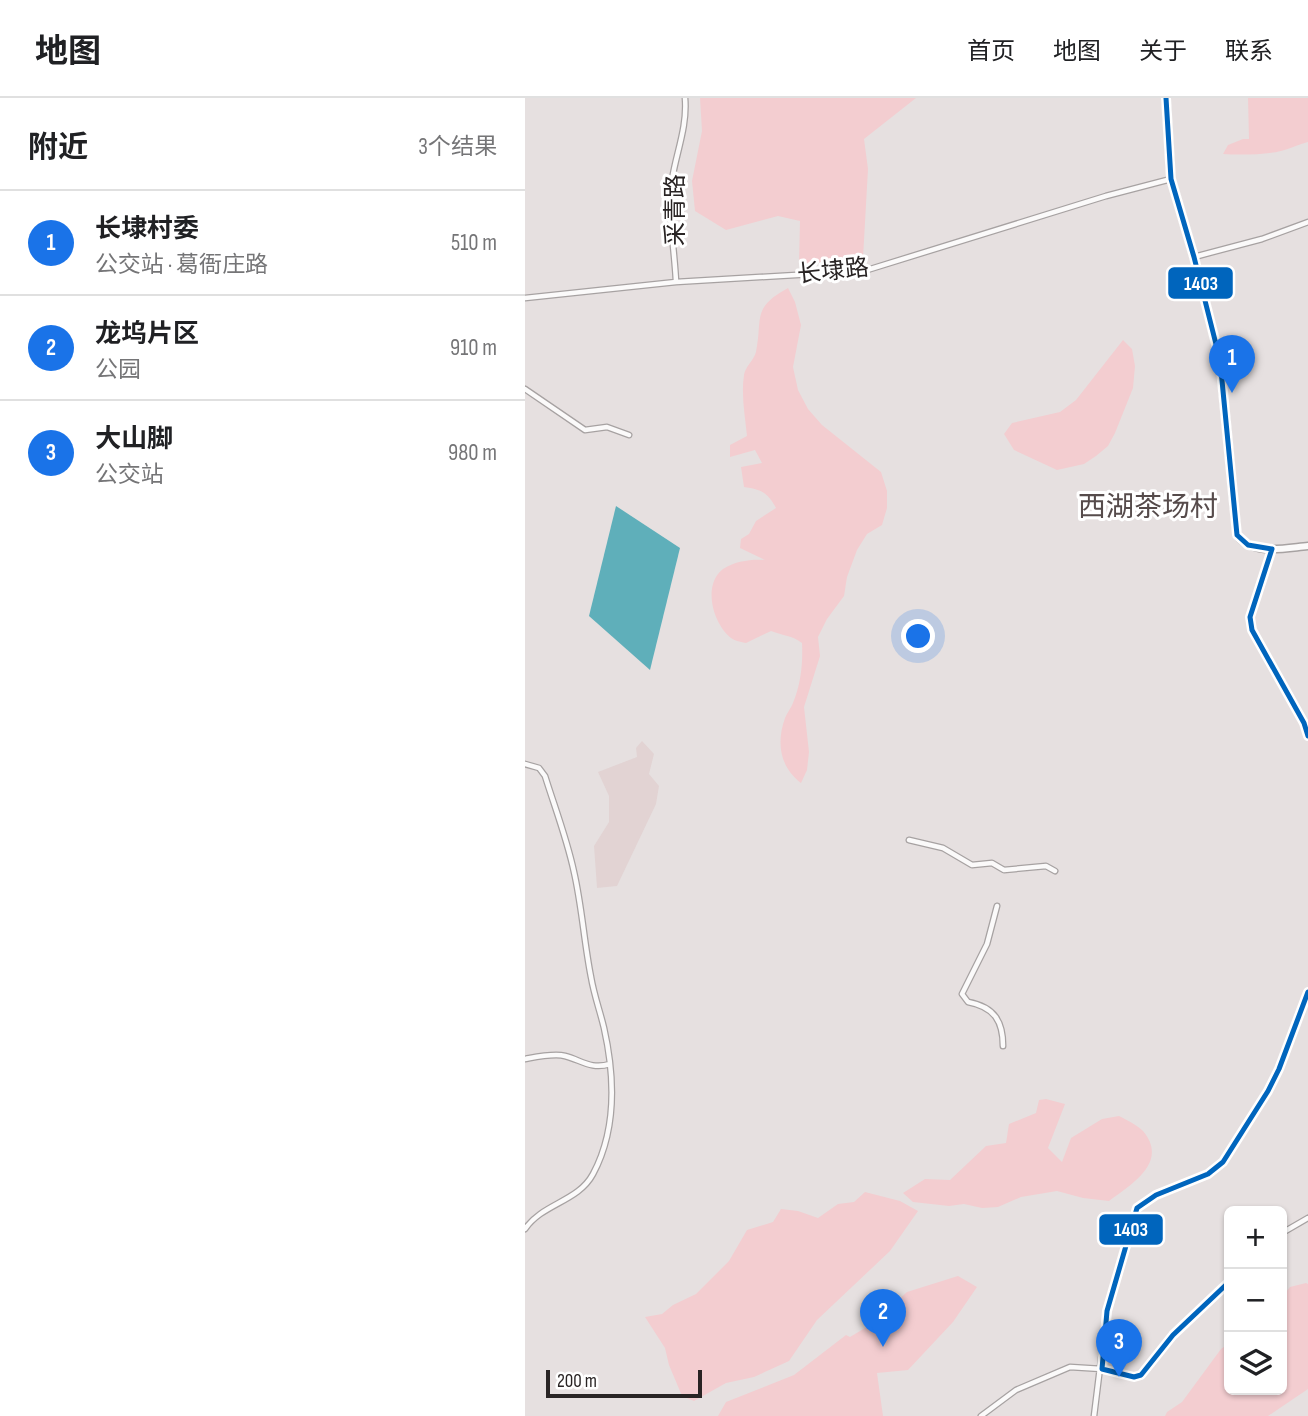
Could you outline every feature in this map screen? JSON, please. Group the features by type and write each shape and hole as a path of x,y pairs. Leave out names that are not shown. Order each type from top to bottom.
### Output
{"street":[{"name":"采青路","path":"676,282 670,198 674,167 685,127 685,98"},
{"path":"1166,98 1171,179 1220,360 1237,535 1243,543 1251,547 1272,549 1308,546"},
{"name":"长埭路","path":"525,298 676,282 864,271 1106,196 1171,179"},
{"path":"1194,257 1262,239 1308,222"},
{"path":"525,389 585,430 607,427 629,435"},
{"path":"1272,549 1250,617 1252,630 1308,736"},
{"path":"1299,715 1308,715"},
{"path":"525,764 539,768 545,776 568,845 594,995 603,1024 610,1063 610,1123 595,1170 580,1192 547,1208 535,1217 525,1230"},
{"path":"909,840 943,848 972,865 992,863 1004,870 1047,866 1055,871"},
{"path":"997,906 987,944 962,994 968,1002 978,1004 994,1014 1003,1027 1003,1046"},
{"path":"1094,1416 1102,1369 1107,1311 1137,1208 1156,1195 1208,1174 1223,1161 1279,1069 1308,992"},
{"path":"525,1059 562,1055 586,1064 603,1066 610,1063"},
{"path":"1287,1230 1308,1218"},
{"path":"981,1416 1016,1390 1070,1367 1102,1369 1134,1377 1141,1375 1173,1335 1224,1287"}],"shaded area":[{"path":"700,98 916,98 864,139 868,169 863,258 799,264 800,221 778,216 726,230 695,211 692,181 702,131"},
{"path":"1248,98 1308,98 1308,142 1275,152 1223,154 1228,145 1249,139"},
{"path":"788,288 801,325 793,367 798,390 808,409 822,425 881,472 887,491 887,508 882,525 867,534 857,550 847,577 844,596 818,637 820,656 804,707 809,752 807,770 801,783 784,762 781,736 800,681 802,643 771,631 746,643 733,639 719,624 712,604 713,585 723,569 744,561 765,560 740,548 741,539 749,534 756,521 776,508 763,493 744,487 741,467 762,463 755,450 730,457 730,445 747,436 743,398 744,375 756,352 763,308"},
{"path":"1123,340 1132,349 1135,366 1133,388 1108,446 1084,464 1057,470 1014,450 1004,434 1012,423 1060,412 1076,400"},
{"path":"642,741 654,754 649,774 659,786 656,804 617,886 597,888 594,846 609,822 609,796 598,772 637,757 636,748"},
{"path":"1039,1100 1065,1104 1048,1148 1062,1162 1071,1138 1102,1119 1119,1116 1141,1129 1150,1142 1152,1153 1150,1162 1137,1180 1109,1201 1057,1191 1021,1197 998,1207 982,1208 964,1204 949,1206 913,1202 903,1193 925,1179 950,1180 986,1146 1006,1143 1009,1124 1036,1113"},
{"path":"865,1192 900,1201 918,1211 890,1251 817,1320 789,1361 754,1377 726,1383 694,1401 682,1396 665,1348 645,1317 662,1314 673,1305 696,1294 729,1261 747,1230 773,1222 781,1209 818,1218 838,1204 854,1202"},
{"path":"958,1276 977,1287 953,1322 908,1370 877,1373 883,1416 718,1416 726,1402 794,1375 846,1335 850,1337 870,1325 907,1292"},
{"path":"1308,1284 1308,1389 1268,1416 1165,1416 1182,1402 1224,1347 1224,1395 1287,1395 1287,1291 1290,1287"}],"water":[{"path":"616,506 680,548 650,670 589,616"}],"transit line":[{"name":"1403","path":"1166,98 1171,179 1220,360 1237,535 1248,545 1272,549"},
{"name":"1403","path":"1272,549 1250,617 1252,630 1304,723 1308,736"},
{"name":"1403","path":"1224,1287 1173,1335 1141,1375 1134,1377 1102,1369 1107,1311 1137,1208 1156,1195 1208,1174 1223,1162 1268,1091 1308,992"}],"place":[{"name":"长埭村委","path":"1232,393"},
{"name":"龙坞片区","path":"883,1347"},
{"name":"大山脚","path":"1119,1377"}],"district":[{"name":"西湖茶场村","path":"1148,507"}]}
